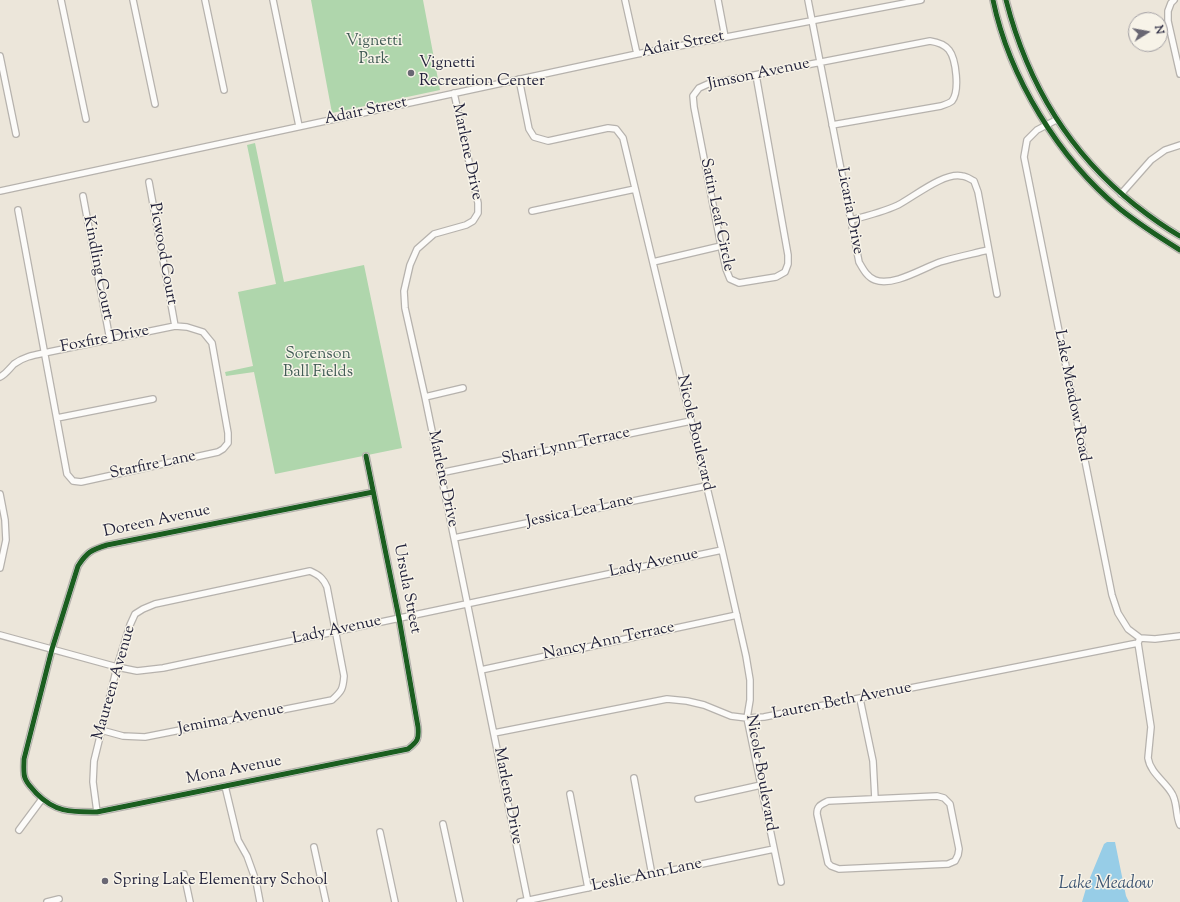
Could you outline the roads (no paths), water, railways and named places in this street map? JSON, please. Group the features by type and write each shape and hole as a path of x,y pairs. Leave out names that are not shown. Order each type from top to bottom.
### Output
{"street":[{"path":"61,0 86,119"},
{"path":"133,0 155,104"},
{"path":"205,0 224,90"},
{"path":"273,0 299,126"},
{"path":"625,0 637,54"},
{"path":"718,0 725,36"},
{"name":"Licaria Drive","path":"808,0 859,262 864,273 875,280 888,281 907,276 938,262 988,250"},
{"name":"Adair Street","path":"0,191 637,54 898,2 921,0"},
{"path":"993,0 1017,73 1032,102 1060,146 1091,181 1119,208 1146,229 1180,250"},
{"path":"1006,0 1011,21 1029,70 1056,120 1090,163 1121,194 1170,231 1180,236"},
{"path":"1174,0 1168,11 1168,21 1180,72"},
{"name":"Jimson Avenue","path":"699,88 708,84 930,41 939,43 948,49 952,55 957,82 956,94 951,102 941,106 832,125"},
{"path":"0,56 16,134"},
{"name":"Satin Leaf Circle","path":"699,88 693,96 694,107 720,246 730,279 739,284 776,277 785,272 788,264 788,255 756,75"},
{"name":"Nicole Boulevard","path":"519,79 529,129 534,137 548,141 608,128 616,129 623,138 737,615 750,680 750,700 747,718 781,882"},
{"name":"Marlene Drive","path":"454,93 478,203 478,213 473,221 466,225 434,234 417,249 410,265 404,291 405,308 425,396 528,901"},
{"name":"Lake Meadow Road","path":"1056,120 1037,130 1027,140 1024,157 1112,595 1118,613 1128,629 1139,641"},
{"path":"1121,194 1151,160 1165,150 1180,145"},
{"path":"851,220 877,214 952,176 963,176 974,181 978,192 997,294"},
{"name":"Picwood Court","path":"148,182 175,326"},
{"path":"532,211 636,189"},
{"name":"Kindling Court","path":"83,196 110,340"},
{"path":"18,210 57,418 153,399"},
{"path":"653,262 720,246"},
{"name":"Foxfire Drive","path":"0,377 5,374 15,363 26,357 44,352 175,326 187,327 203,332 212,343 228,433"},
{"path":"425,396 463,388"},
{"name":"Starfire Lane","path":"57,418 67,474 73,481 81,482 218,452 228,443 228,433"},
{"name":"Shari Lynn Terrace","path":"440,473 691,421"},
{"name":"Ursula Street","path":"366,456 399,618 418,727"},
{"name":"Jessica Lea Lane","path":"454,538 706,486"},
{"name":"Doreen Avenue","path":"42,799 28,785 24,777 24,759 52,649 78,566 84,556 94,549 115,543 373,492"},
{"path":"0,494 5,520 6,540 0,568"},
{"name":"Lady Avenue","path":"0,635 136,671 163,668 722,550"},
{"name":"Maureen Avenue","path":"97,812 93,782 94,761 117,667 135,614 155,604 310,571 323,579 327,587 336,632"},
{"name":"Nancy Ann Terrace","path":"481,670 737,615"},
{"name":"Jemima Avenue","path":"101,730 123,736 145,738 332,700 340,692 344,683 336,632"},
{"path":"1180,636 1139,641 1151,727 1149,762 1172,793 1180,825"},
{"name":"Lauren Beth Avenue","path":"494,733 667,699 687,701 704,705 731,716 747,718 764,717 860,699 1139,641"},
{"path":"860,699 873,761 875,800"},
{"name":"Mona Avenue","path":"42,799 54,808 73,812 97,812 408,749 416,742 418,727"},
{"path":"634,778 652,875"},
{"path":"698,799 761,785"},
{"path":"225,786 238,840 247,856 256,881 260,902"},
{"path":"570,794 588,888"},
{"path":"937,796 944,798 950,804 959,849 955,861 948,864 894,867 838,868 831,866 828,863 817,809 821,804 828,801 875,800 937,796"},
{"path":"19,830 42,799"},
{"path":"443,824 460,902"},
{"path":"380,832 395,902"},
{"path":"314,847 326,902"},
{"name":"Leslie Ann Lane","path":"520,902 774,849"},
{"path":"184,874 190,902"},
{"path":"47,902 59,899"}],"water":[{"name":"Lake Meadow","path":"1107,842 1115,842 1126,896 1129,902 1082,902 1087,885 1104,844"}],"place":[{"name":"Vignetti Recreation Center","path":"411,73"},
{"name":"Spring Lake Elementary School","path":"105,881"}],"park label":[{"name":"Vignetti Park","path":"374,51"},
{"name":"Sorenson Ball Fields","path":"318,364"}]}
